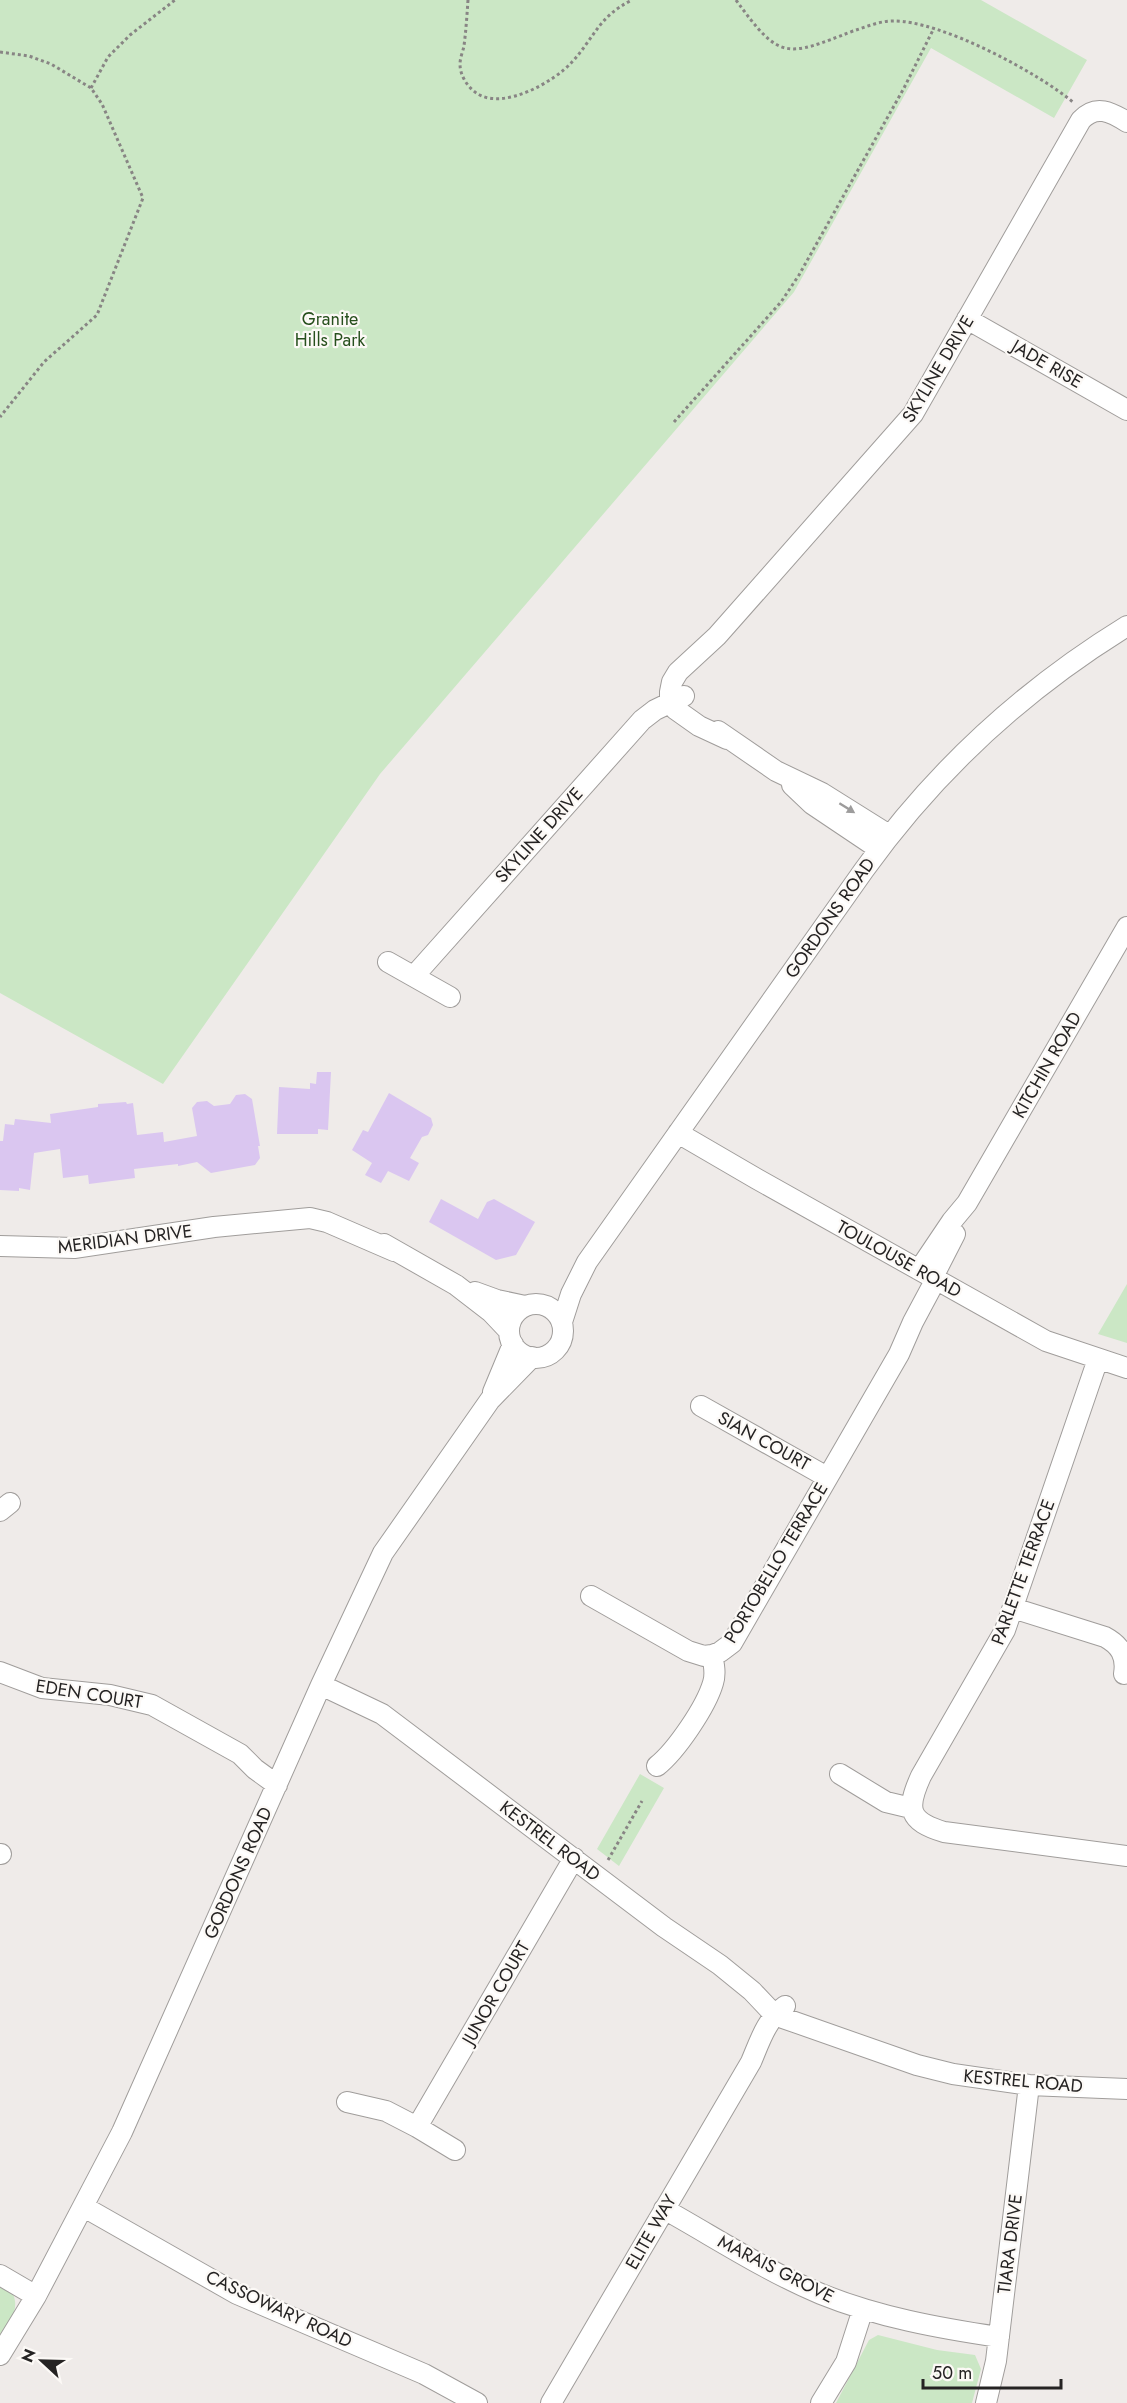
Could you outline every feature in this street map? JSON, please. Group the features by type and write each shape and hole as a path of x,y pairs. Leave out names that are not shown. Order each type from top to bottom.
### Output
{"street":[{"path":"1087,115 1099,110 1126,120"},
{"name":"SKYLINE DRIVE","path":"414,976 642,720 677,699 717,636 914,414 1075,130 1087,115"},
{"name":"JADE RISE","path":"968,319 1127,410"},
{"name":"GORDONS ROAD","path":"562,1322 568,1301 587,1262 884,842 932,783 989,728 1061,670 1127,626"},
{"path":"677,699 696,711 727,739 776,771 822,792 884,842"},
{"name":"KITCHIN ROAD","path":"934,1278 947,1228 966,1203 1127,927"},
{"path":"388,962 450,997"},
{"name":"TOULOUSE ROAD","path":"678,1133 1046,1341 1127,1368"},
{"name":"MERIDIAN DRIVE","path":"0,1246 83,1247 214,1227 310,1218 327,1222 394,1251 456,1286 491,1312 511,1338"},
{"name":"GORDONS ROAD","path":"531,1304 566,1283 587,1262"},
{"name":"PORTOBELLO TERRACE","path":"657,1766 680,1742 710,1690 714,1674 712,1655 727,1648 732,1642 899,1354 934,1278"},
{"name":"MERIDIAN DRIVE","path":"456,1286 497,1300 531,1304"},
{"path":"531,1304 552,1309 562,1322 562,1337 559,1345 548,1355 532,1357 524,1355 511,1338 513,1316 531,1304"},
{"name":"GORDONS ROAD","path":"489,1400 511,1338"},
{"name":"GORDONS ROAD","path":"0,2355 36,2296 122,2132 324,1678 383,1553 489,1400 532,1357"},
{"name":"PARLETTE TERRACE","path":"911,1808 911,1800 921,1776 998,1645 1013,1608 1098,1359"},
{"name":"SIAN COURT","path":"701,1406 827,1477"},
{"path":"591,1596 688,1651 704,1656 712,1655"},
{"path":"1013,1608 1105,1636 1115,1642 1126,1656 1127,1666 1124,1674"},
{"name":"EDEN COURT","path":"0,1672 42,1688 110,1695 152,1705 281,1777"},
{"name":"KESTREL ROAD","path":"324,1678 362,1694 382,1714 682,1940 720,1965 781,2013 917,2065 953,2074 1029,2085 1127,2089"},
{"path":"840,1774 886,1802 911,1808 915,1818 921,1824 944,1832 1127,1856"},
{"name":"JUNOR COURT","path":"417,2127 574,1858"},
{"name":"ELITE WAY","path":"552,2403 751,2062 774,2033 781,2013"},
{"name":"TIARA DRIVE","path":"986,2403 993,2379 999,2337 1029,2085"},
{"path":"347,2102 386,2111 455,2150"},
{"name":"CASSOWARY ROAD","path":"84,2207 237,2294 424,2374 477,2403"},
{"name":"MARAIS GROVE","path":"664,2209 796,2283 863,2309 932,2327 999,2337"},
{"path":"0,2275 36,2296"},
{"path":"821,2403 846,2362 863,2309"}],"path":[{"path":"91,88 108,57 130,35 175,0"},
{"path":"468,0 467,24 460,63 462,76 477,93 495,99 524,93 563,71 574,61 606,17 632,0"},
{"path":"736,0 763,36 780,47 803,49 873,24 891,21 910,22 934,28 961,38 1057,89 1087,115"},
{"path":"674,422 781,302 799,275 904,88 934,28"},
{"path":"0,52 29,56 51,64 91,88 102,104 143,198 97,315 44,362 0,417"},
{"path":"608,1860 642,1801"}],"green space":[{"name":"Granite Hills Park","path":"0,0 981,0 1087,60 1054,118 931,48 794,292 380,774 163,1084 0,993"},
{"path":"1127,1284 1127,1343 1098,1334"},
{"path":"640,1774 664,1788 619,1866 597,1849"},
{"path":"0,2284 13,2294 15,2306 7,2327 0,2337"},
{"path":"878,2335 937,2350 975,2355 981,2369 972,2403 836,2403 869,2340"}],"building":[{"path":"317,1072 331,1072 328,1130 318,1129 318,1134 277,1134 279,1087 310,1089 310,1083 316,1084"},
{"path":"389,1093 431,1118 433,1125 428,1135 422,1137 410,1158 419,1163 409,1181 388,1171 381,1183 365,1175 372,1163 352,1150 363,1130 368,1132"},
{"path":"245,1094 252,1099 260,1146 258,1146 260,1158 255,1165 211,1173 197,1162 178,1166 178,1164 134,1169 135,1178 89,1184 88,1175 63,1178 60,1149 34,1153 30,1190 19,1188 19,1191 0,1190 0,1141 3,1141 5,1124 14,1125 15,1119 51,1123 50,1114 98,1107 98,1104 133,1103 137,1135 163,1132 164,1142 197,1136 192,1108 197,1102 207,1101 214,1106 230,1104 236,1095"},
{"path":"441,1199 478,1219 487,1202 494,1199 535,1222 516,1255 496,1260 429,1222"}]}
